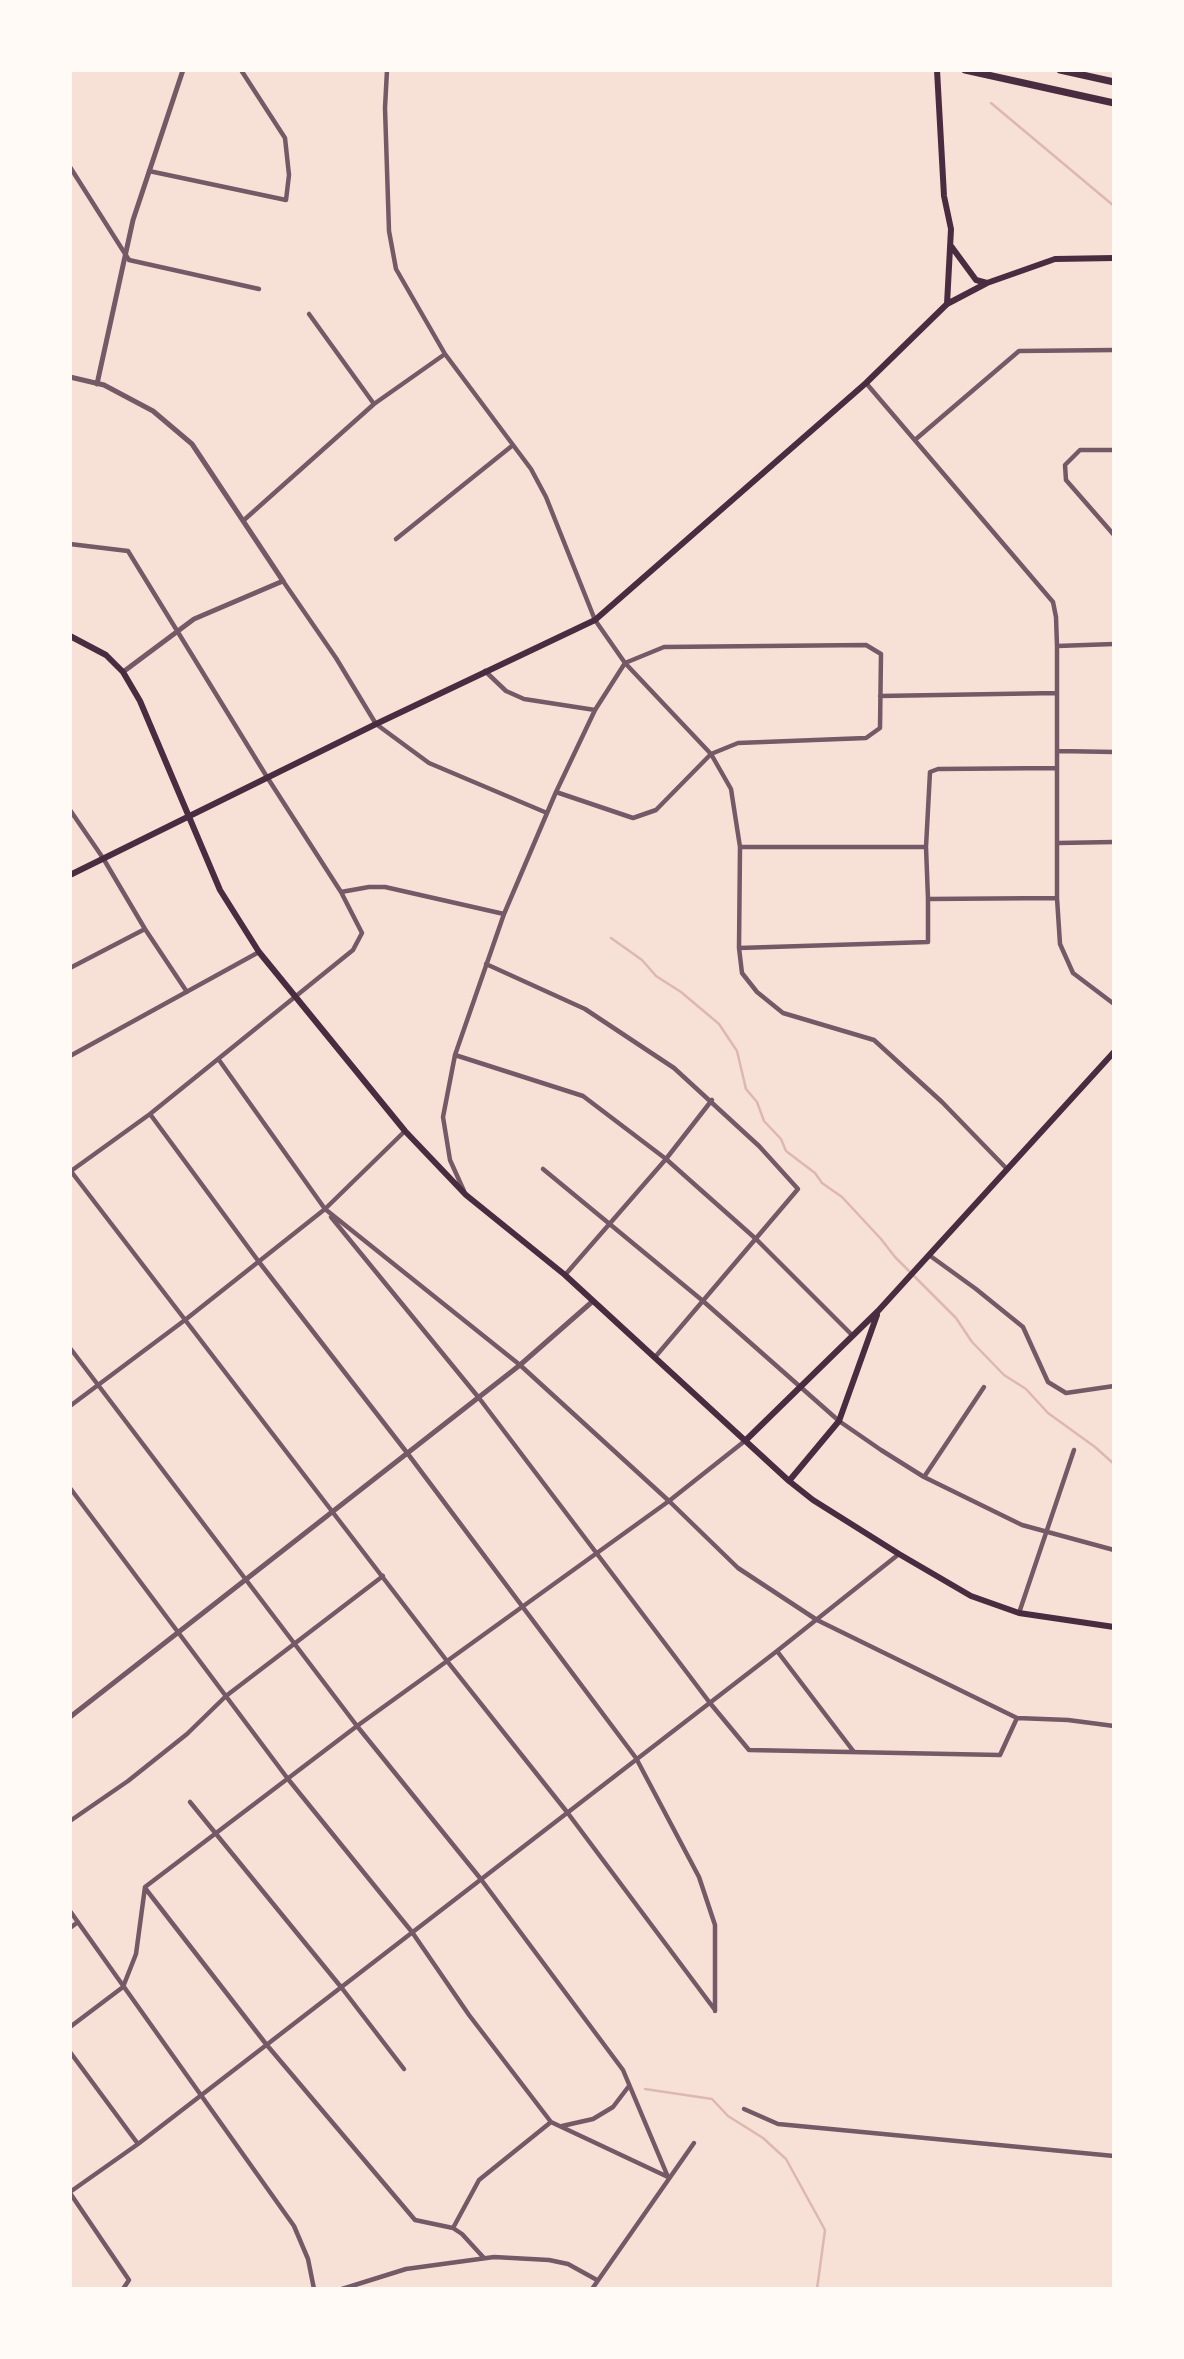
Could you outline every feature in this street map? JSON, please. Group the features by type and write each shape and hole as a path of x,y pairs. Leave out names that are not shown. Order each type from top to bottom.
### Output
{"main road":[{"path":"937,70 944,196 951,246 947,304"},
{"path":"965,70 1114,103"},
{"path":"1060,70 1114,82"},
{"path":"951,246 976,280 986,282"},
{"path":"70,875 485,671 595,620 866,383 947,304 986,282 1055,259 1114,258"},
{"path":"70,636 106,655 123,672 141,701 220,890 259,953 405,1131 466,1195 565,1275 813,1500 971,1596 1019,1613 1114,1627"},
{"path":"746,1440 878,1311 1114,1052"},
{"path":"789,1481 839,1421 878,1311"}],"street":[{"path":"97,384 133,220 183,70"},
{"path":"149,172 286,200 289,175 285,138 241,70"},
{"path":"387,70 385,108 389,231 396,269 445,354 531,469 546,497 595,620 625,663 711,754 732,789 740,847 739,948 742,973 757,992 783,1013 874,1040 942,1102 1007,1169"},
{"path":"70,167 129,260 259,289"},
{"path":"309,314 374,404"},
{"path":"916,439 1019,351 1114,350"},
{"path":"244,520 374,404 445,354"},
{"path":"70,377 97,384 153,411 192,444 337,658 376,724 429,763 547,813"},
{"path":"866,383 1053,602 1056,617 1058,694 1057,898 1060,944 1073,973 1114,1004"},
{"path":"396,538 513,444"},
{"path":"1114,450 1080,450 1065,466 1066,480 1114,535"},
{"path":"70,544 128,551 341,892 362,933 353,950 150,1114 70,1171 447,1661 567,1812 715,2011 715,1925 699,1877 636,1758 408,1454 259,1262 150,1114"},
{"path":"123,672 194,620 284,581"},
{"path":"1057,646 1114,644"},
{"path":"466,1195 450,1160 443,1117 455,1055 505,914 556,792 595,710 625,663 664,647 866,645 881,654 880,728 866,738 738,743 711,754 656,810 633,818 556,792"},
{"path":"485,671 506,691 524,699 595,710"},
{"path":"880,696 1058,694"},
{"path":"1058,751 1114,752"},
{"path":"739,948 928,942 926,847 930,772 938,769 1057,768"},
{"path":"70,810 187,992"},
{"path":"1058,843 1114,842"},
{"path":"740,847 926,847"},
{"path":"341,892 385,887 505,914"},
{"path":"928,899 1057,898"},
{"path":"70,968 145,929"},
{"path":"70,1056 259,953"},
{"path":"486,964 585,1009 674,1068 712,1100 798,1189 656,1356"},
{"path":"455,1055 583,1096 666,1159 756,1239 853,1336"},
{"path":"219,1059 325,1209 479,1398 710,1703 749,1750 1000,1755 1017,1718"},
{"path":"565,1275 666,1159 712,1100"},
{"path":"70,1406 185,1320 325,1209 405,1131"},
{"path":"543,1169 703,1301 839,1421 881,1450 925,1477 1022,1525 1114,1550"},
{"path":"325,1209 520,1365 669,1501 738,1569 817,1620 1017,1718 1068,1720 1114,1726"},
{"path":"928,1255 1023,1327 1048,1381 1066,1393 1114,1386"},
{"path":"70,1717 479,1398 593,1301"},
{"path":"70,1348 357,1726 480,1878 623,2070 668,2177"},
{"path":"925,1477 984,1387"},
{"path":"70,2027 123,1987 136,1954 145,1887 357,1726 669,1501 746,1440"},
{"path":"1019,1613 1074,1450"},
{"path":"70,1488 288,1779 412,1932 468,2015 551,2122 668,2177"},
{"path":"123,2289 129,2280 70,2192 138,2144 899,1554"},
{"path":"70,1821 128,1782 187,1734 226,1696 383,1576"},
{"path":"777,1651 854,1752"},
{"path":"190,1801 404,2069"},
{"path":"145,1887 265,2044 415,2220 453,2228 484,2258"},
{"path":"70,1911 294,2226 309,2259 314,2289"},
{"path":"70,1928 78,1922"},
{"path":"70,2052 138,2144"},
{"path":"561,2127 593,2119 613,2107 630,2085"},
{"path":"744,2109 778,2124 1114,2156"},
{"path":"453,2228 479,2180 551,2122"},
{"path":"592,2289 694,2143"},
{"path":"342,2289 405,2269 484,2258 549,2260 568,2264 597,2280"}],"waterway":[{"path":"991,103 1114,206"},
{"path":"611,938 642,960 656,976 681,992 719,1024 737,1051 746,1089 757,1102 764,1121 781,1139 786,1151 842,1197 895,1257 956,1318 972,1342 1004,1375 1026,1389 1048,1413 1114,1464"},
{"path":"645,2089 712,2099 728,2116 763,2138 786,2159 825,2230 817,2289"}]}
